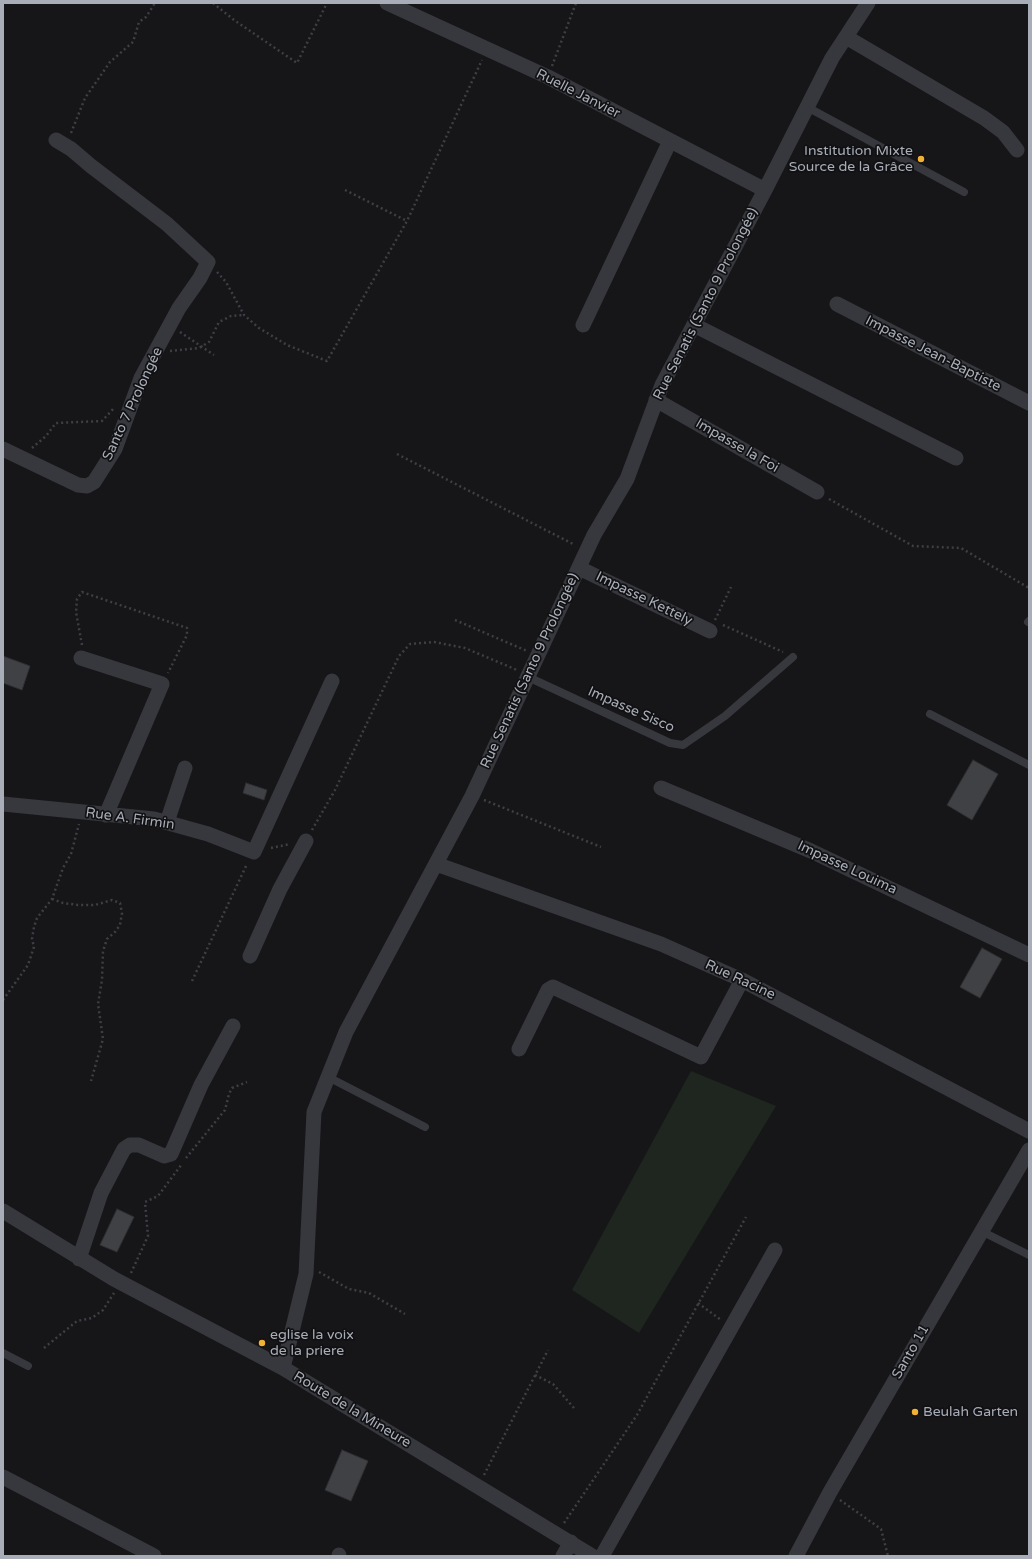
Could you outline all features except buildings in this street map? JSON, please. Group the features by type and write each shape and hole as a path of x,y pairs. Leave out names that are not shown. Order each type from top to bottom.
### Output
{"street":[{"name":"Ruelle Janvier","path":"388,3 487,51 548,77 765,190"},
{"name":"Rue Senatis (Santo 9 Prolongée)","path":"283,1368 306,1274 314,1112 346,1032 472,796 586,551 627,479 662,385 765,190 832,58 868,3"},
{"path":"846,37 984,118 1003,132 1016,150"},
{"path":"56,140 71,149 167,224 208,262"},
{"path":"583,324 670,141"},
{"name":"Santo 7 Prolongée","path":"10,452 78,485 87,486 94,482 115,449 141,378 178,308 200,278 208,262"},
{"name":"Impasse Jean-Baptiste","path":"837,304 1029,403"},
{"path":"694,324 956,458"},
{"name":"Impasse la Foi","path":"656,400 817,492"},
{"name":"Impasse Kettely","path":"579,568 712,626"},
{"path":"81,658 162,684 106,814"},
{"path":"254,852 332,681"},
{"path":"167,822 185,768"},
{"name":"Impasse Louima","path":"661,788 812,851 1029,955"},
{"name":"Rue A. Firmin","path":"3,804 106,814 167,822 208,834 254,852"},
{"path":"250,956 280,889 306,841"},
{"name":"Rue Racine","path":"436,864 661,944 742,980 1029,1131"},
{"path":"519,1049 548,990 553,988 701,1058 742,980"},
{"path":"79,1258 101,1193 124,1149 130,1146 139,1145 164,1156 171,1154 201,1085 233,1026"},
{"name":"Santo 11","path":"796,1556 830,1492 1029,1150"},
{"name":"Route de la Mineure","path":"3,1211 124,1284 283,1368 592,1556"},
{"path":"602,1556 775,1250"},
{"path":"3,1477 154,1556"},
{"path":"563,1556 571,1542"}],"lane":[{"path":"807,107 964,192"},
{"name":"Impasse Sisco","path":"529,676 670,743 683,745 725,716 793,657"},
{"path":"930,714 1029,765"},
{"path":"328,1078 425,1128"},
{"path":"981,1231 1029,1255"},
{"path":"3,1353 28,1366"}],"path":[{"path":"71,149 70,137 85,98 110,62 133,42 139,22 146,18 155,3"},
{"path":"213,3 234,20 296,63 327,3"},
{"path":"548,77 576,3"},
{"path":"208,262 226,282 244,315 259,328 287,345 327,361 407,221 487,51"},
{"path":"345,190 407,221"},
{"path":"156,352 203,347 209,342 219,322 231,316 244,315"},
{"path":"170,324 214,355"},
{"path":"10,452 35,447 56,423 102,421 121,402 134,396"},
{"path":"397,454 586,551"},
{"path":"817,492 913,546 961,548 1029,588"},
{"path":"731,586 712,626 793,657"},
{"path":"81,658 82,638 76,612 77,599 82,592 187,628 187,635 162,684"},
{"path":"455,620 538,655"},
{"path":"192,981 254,852 306,841 335,790 400,656 410,644 434,642 465,648 529,676"},
{"path":"472,796 601,847"},
{"path":"3,1000 28,965 34,947 32,939 37,918 52,899 63,868 71,854 82,812"},
{"path":"52,899 63,903 78,905 95,905 112,900 120,903 122,913 120,925 115,932 106,939 103,952 102,980 98,1004 103,1039 91,1080"},
{"path":"44,1348 77,1321 92,1318 103,1310 124,1284 148,1236 146,1202 158,1196 189,1154 225,1110 228,1094 232,1088 246,1082"},
{"path":"557,1534 636,1414 746,1218"},
{"path":"307,1264 349,1289 369,1293 405,1314"},
{"path":"698,1303 731,1328"},
{"path":"479,1486 548,1350"},
{"path":"536,1375 553,1384 574,1408"},
{"path":"830,1492 881,1529 888,1556"}],"shaded area":[{"path":"691,1071 776,1106 639,1333 572,1290"}],"place":[{"name":"Institution Mixte Source de la Grâce","path":"921,159"},
{"name":"eglise la voix de la priere","path":"262,1343"},
{"name":"Beulah Garten","path":"915,1412"}]}
